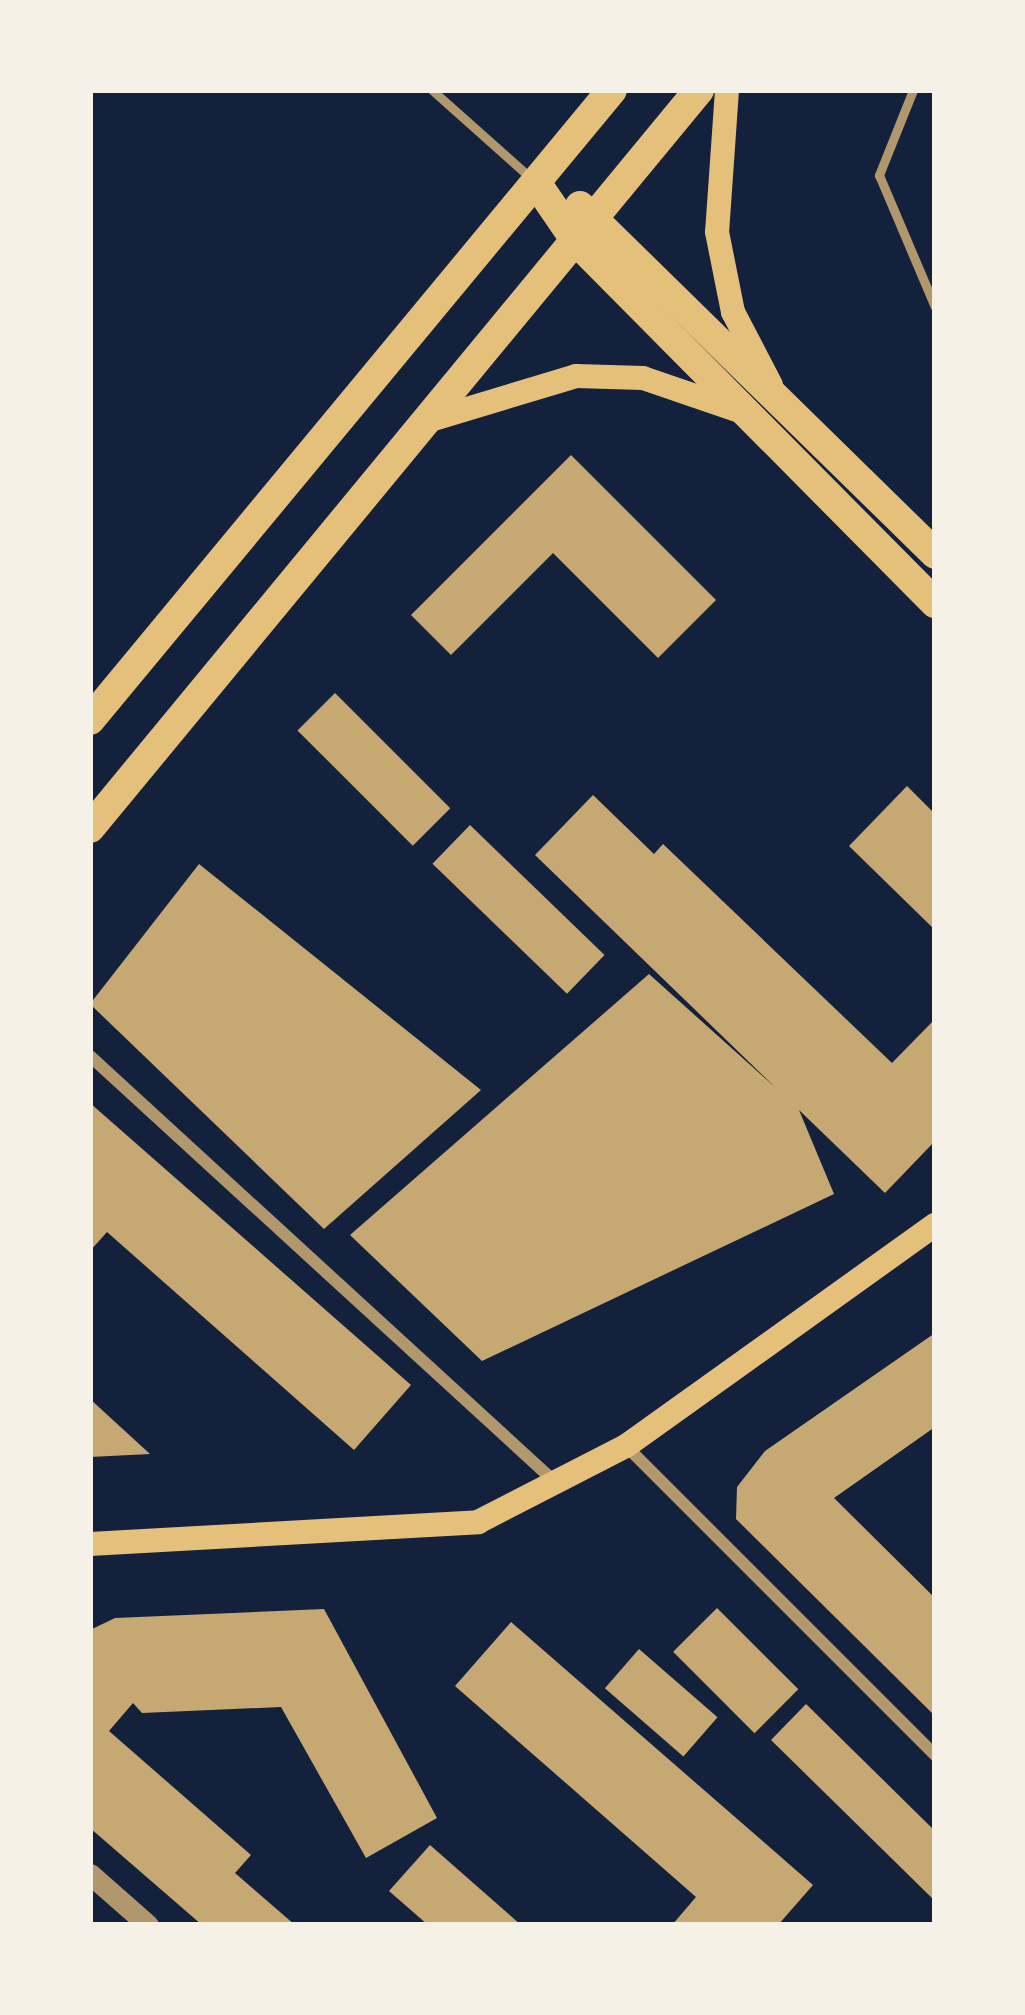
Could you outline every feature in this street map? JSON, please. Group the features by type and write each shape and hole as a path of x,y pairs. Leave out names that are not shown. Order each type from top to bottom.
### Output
{"main road":[{"path":"90,720 612,90"},
{"path":"90,828 699,90"},
{"path":"727,90 717,232 733,312 775,392"},
{"path":"537,184 597,214 935,554"},
{"path":"537,184 577,241 935,603"},
{"path":"424,422 576,376 644,378 750,414"},
{"path":"90,1544 478,1522 626,1446 935,1225"}],"street":[{"path":"90,1056 555,1482"},
{"path":"626,1446 935,1755"},
{"path":"90,1874 148,1925"}],"lane":[{"path":"431,90 537,184"},
{"path":"913,90 879,175 935,307"}],"building":[{"path":"571,455 716,600 658,658 553,553 451,655 411,615"},
{"path":"335,693 450,808 413,846 298,730"},
{"path":"907,786 935,814 935,930 849,846"},
{"path":"593,795 654,854 663,844 892,1063 935,1019 935,1141 885,1193 799,1110 834,1194 482,1361 350,1235 649,974 776,1088 535,855"},
{"path":"470,825 605,955 567,994 432,864"},
{"path":"199,864 481,1090 324,1229 90,1004"},
{"path":"90,1103 411,1385 354,1450 107,1232 90,1251"},
{"path":"935,1333 935,1427 834,1498 935,1598 935,1716 736,1519 737,1487 765,1451"},
{"path":"90,1399 150,1454 90,1457"},
{"path":"717,1608 798,1689 754,1733 673,1652"},
{"path":"324,1609 437,1818 366,1858 281,1707 142,1713 133,1703 109,1731 251,1855 235,1873 295,1925 202,1925 90,1828 90,1630 115,1618"},
{"path":"511,1622 813,1885 778,1925 672,1925 696,1897 455,1686"},
{"path":"639,1649 717,1717 683,1756 605,1688"},
{"path":"806,1704 935,1831 935,1901 771,1740"},
{"path":"430,1845 521,1925 428,1925 389,1891"}]}
